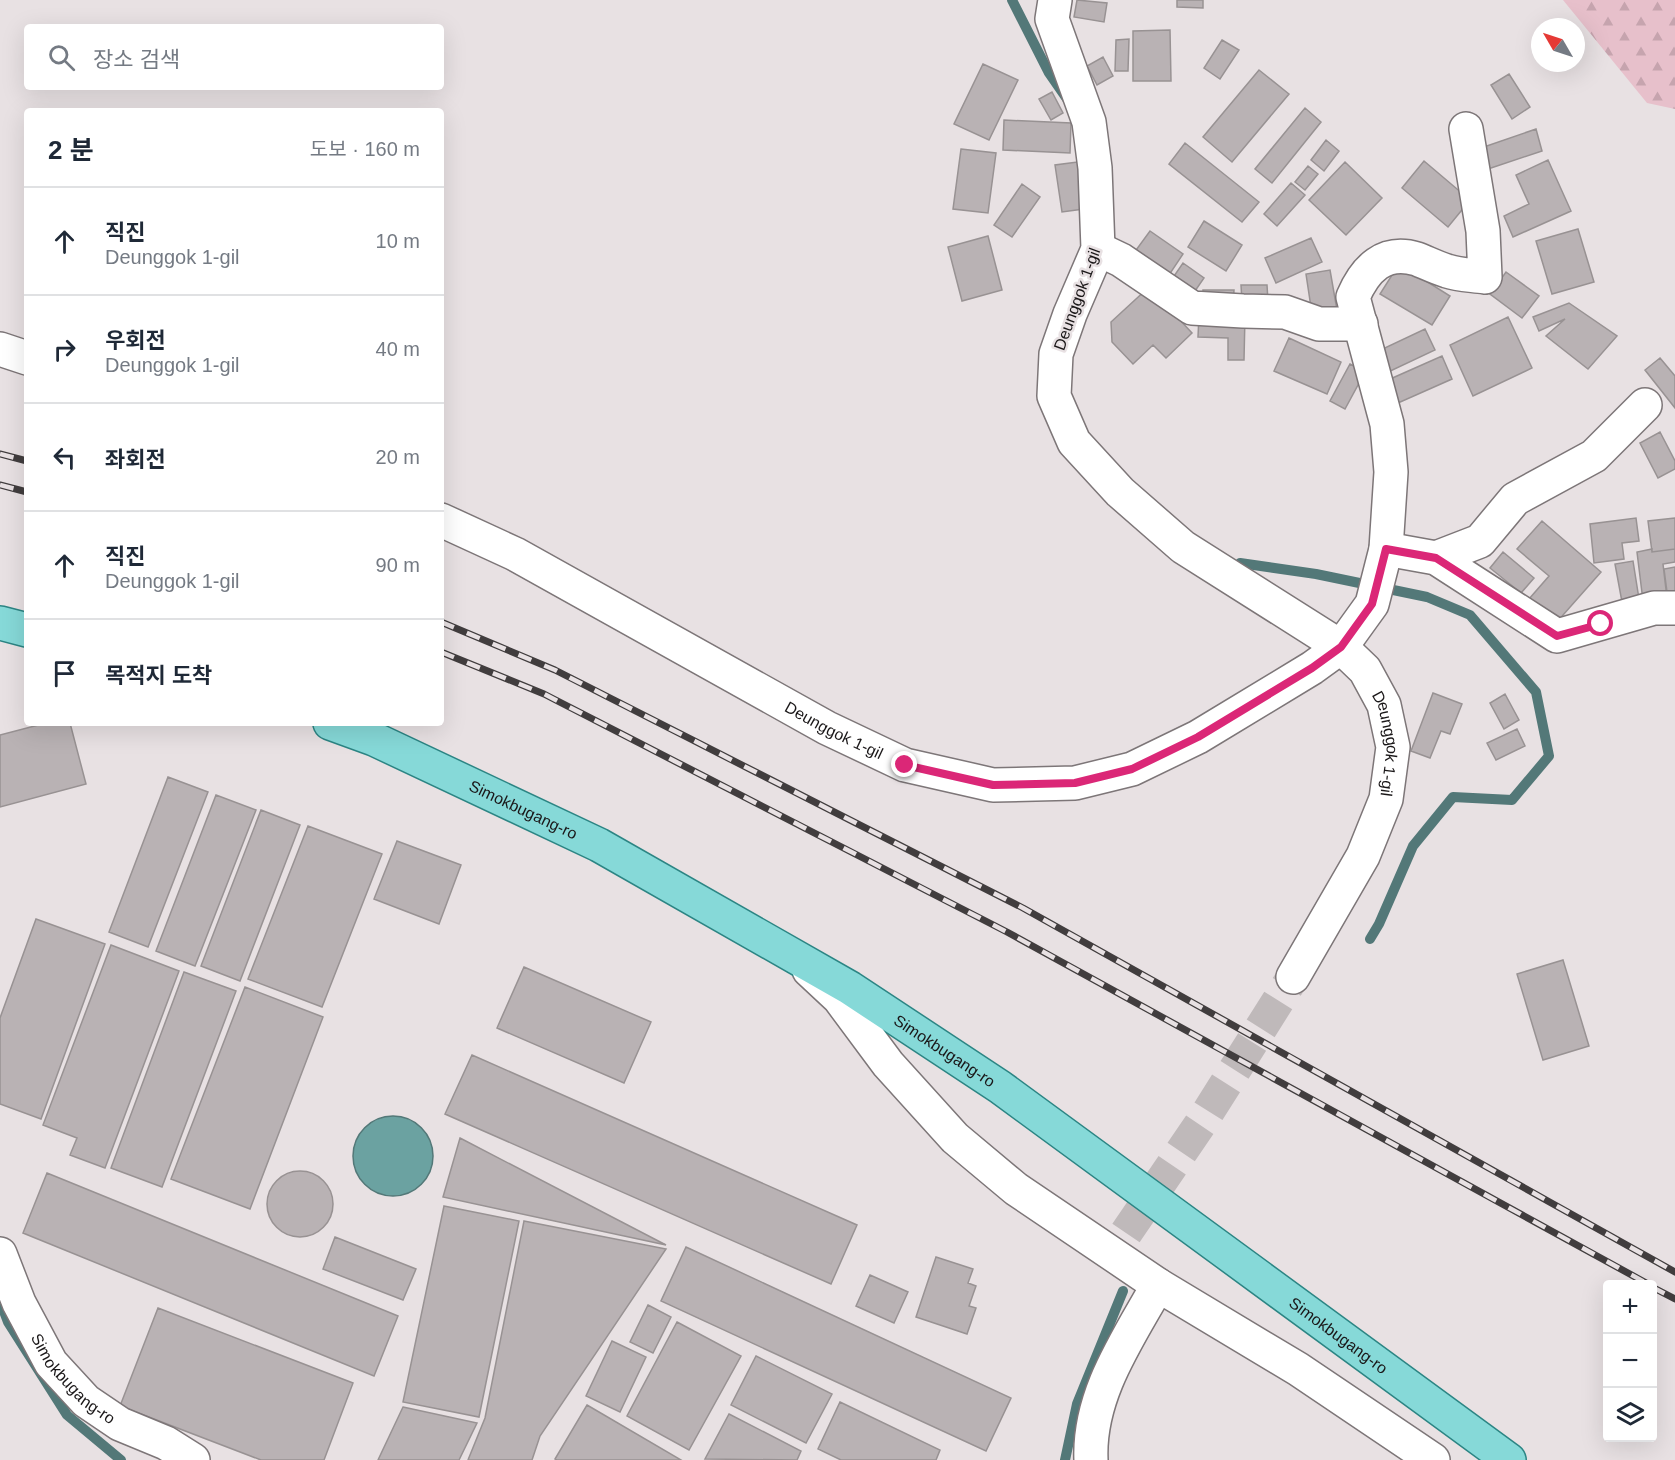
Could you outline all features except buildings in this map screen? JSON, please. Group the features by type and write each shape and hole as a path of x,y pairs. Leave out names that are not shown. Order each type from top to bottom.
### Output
{"main road":[{"path":"0,623 24,629"},
{"name":"Simokbugang-ro","path":"338,726 374,739 600,845 850,988 1000,1087 1509,1460"}],"street":[{"name":"Deunggok 1-gil","path":"1055,0 1052,19 1089,122 1095,168 1098,249 1070,314 1056,354 1054,396 1074,442 1120,492 1183,547 1341,647 1365,670 1384,705 1393,747 1386,799 1363,856 1293,977"},
{"path":"1341,647 1372,604 1384,557 1391,472 1387,424 1353,297 1361,279 1372,266 1396,255 1415,259 1448,272 1485,277 1482,231 1466,129"},
{"path":"1098,249 1121,260 1192,308 1285,312 1319,324 1360,324"},
{"path":"0,350 24,356"},
{"path":"1384,557 1436,558 1480,541 1515,499 1594,456 1645,405"},
{"name":"Deunggok 1-gil","path":"444,520 515,554 837,733 905,765 993,785 1075,783 1132,769 1198,737 1312,668 1341,647"},
{"path":"1436,558 1557,636 1654,608 1675,608"},
{"path":"795,957 839,998 888,1064 954,1138 1016,1189 1119,1243 1158,1285 1298,1369 1433,1460"},
{"name":"Simokbugang-ro","path":"0,1254 20,1303 51,1363 86,1401 120,1424 166,1443 193,1460"},
{"path":"1090,1460 1090,1444 1103,1385 1158,1285"}],"green space":[{"path":"1563,0 1675,0 1675,109 1647,103 1585,27 1585,18 1578,18"}],"water":[{"path":"393,1116 408,1119 421,1128 430,1141 433,1156 430,1171 421,1184 408,1193 393,1196 378,1193 365,1184 356,1171 353,1156 356,1141 365,1128 378,1119"}],"waterway":[{"path":"1012,0 1049,73 1067,99"},
{"path":"1240,563 1316,574 1427,597 1470,615 1536,692 1549,756 1512,800 1453,797 1413,846 1379,924 1370,939"},
{"path":"1065,1460 1077,1404 1123,1291"},
{"path":"0,1301 8,1322 67,1415 121,1460"}],"tunnel":[{"path":"1126,1233 1203,1120 1293,977"}],"railway":[{"path":"0,454 24,460"},
{"path":"0,485 24,491"},
{"path":"444,623 555,670 1023,908 1675,1272"},
{"path":"444,653 544,694 1007,932 1641,1280"},
{"path":"1657,1290 1675,1299"}],"route":[{"path":"905,765 993,785 1075,783 1132,769 1198,737 1312,668 1341,647 1372,604 1386,549 1436,558 1450,565 1557,636 1601,624"}]}
